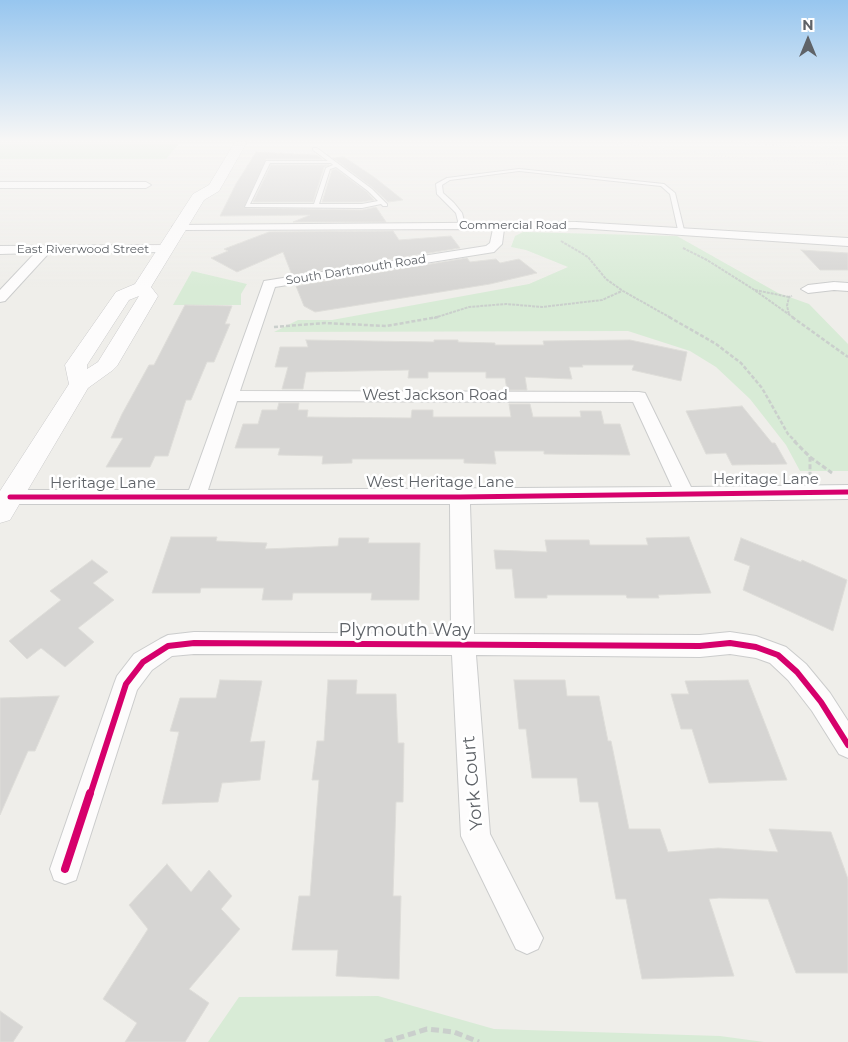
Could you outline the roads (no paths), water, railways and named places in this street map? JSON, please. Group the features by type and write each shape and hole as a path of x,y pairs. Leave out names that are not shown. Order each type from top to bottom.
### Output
{"main road":[{"path":"195,191 198,197"},
{"path":"5,505 80,384 106,366 148,296 142,288 198,197 209,191"}],"street":[{"name":"South Dartmouth Road","path":"196,496 269,284 490,249 496,244 499,225"},
{"name":"Commercial Road","path":"178,227 576,225 681,230 848,242"},
{"name":"East Riverwood Street","path":"0,250 166,249"},
{"path":"0,298 45,250"},
{"path":"808,289 834,286 848,287"},
{"name":"West Jackson Road","path":"232,396 638,397 684,493"},
{"name":"Heritage Lane","path":"684,493 844,485"},
{"name":"West Heritage Lane","path":"196,496 460,496 684,493"},
{"name":"Heritage Lane","path":"5,505 196,496"},
{"name":"York Court","path":"460,496 463,645 476,836 527,938"},
{"name":"Plymouth Way","path":"65,869 126,684 143,662 168,646 194,643 700,646 730,643 756,647 778,655 797,672 821,702 848,745"}],"lane":[{"path":"254,191 247,206 362,206 384,204 368,191"},
{"path":"316,206 321,191"},
{"path":"440,191 440,194 459,213 462,225"},
{"path":"669,191 672,193 681,230"}]}
